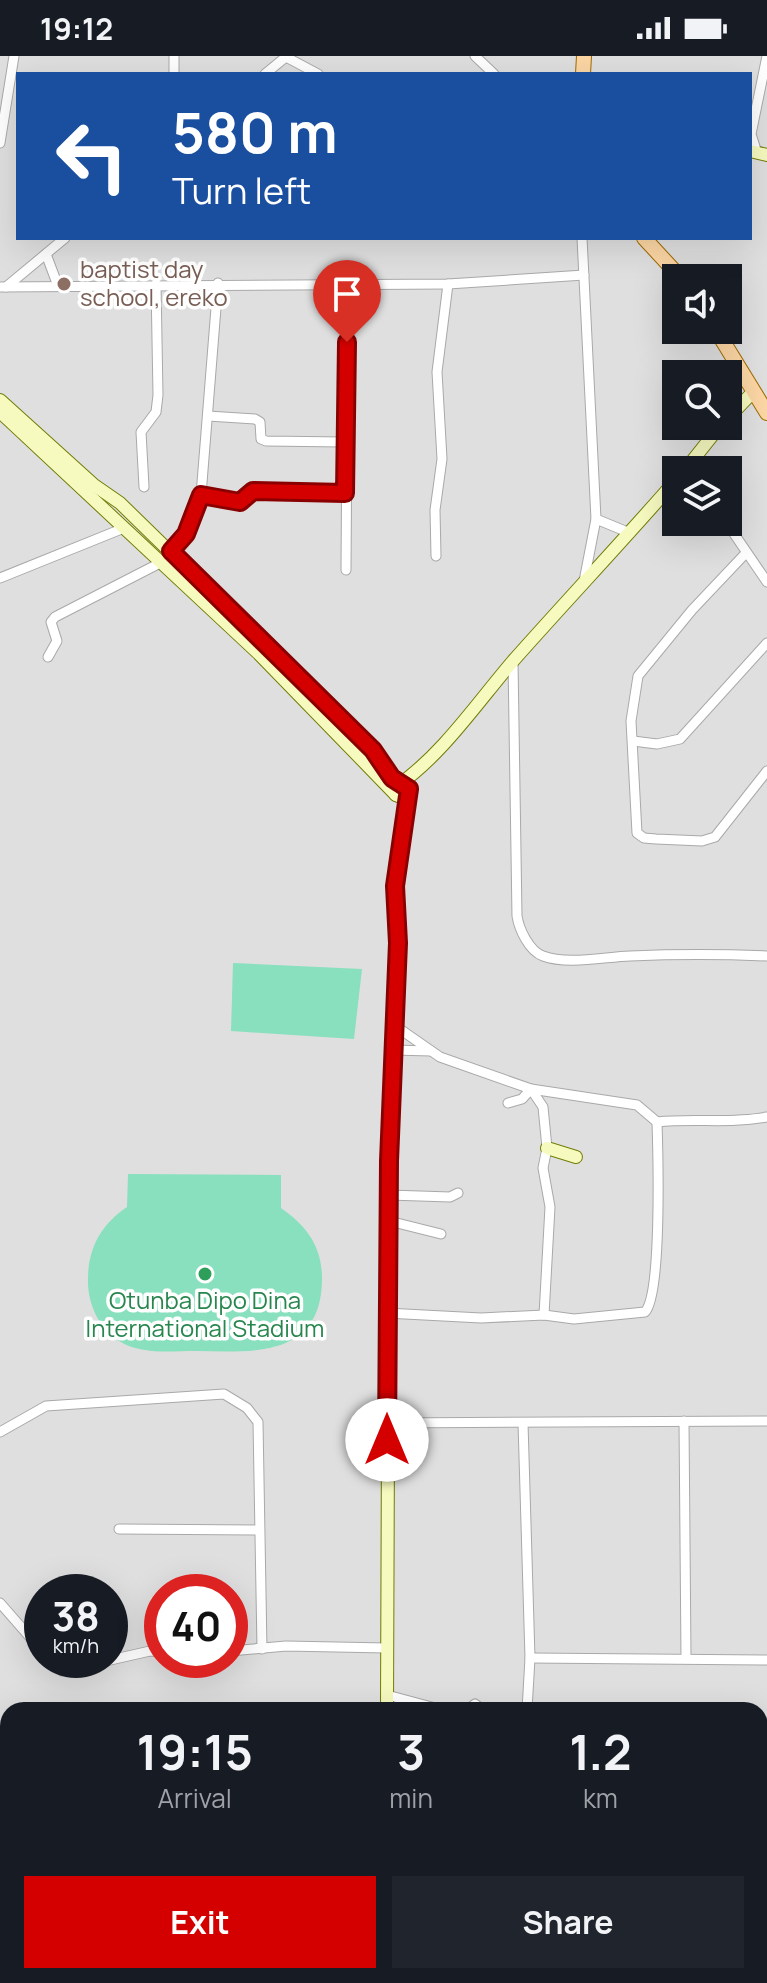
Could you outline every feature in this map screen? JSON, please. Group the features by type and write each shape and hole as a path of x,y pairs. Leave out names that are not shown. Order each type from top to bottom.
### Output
{"main road":[{"path":"646,240 668,264"},
{"path":"726,344 760,392 767,413"}],"street":[{"path":"0,143 14,56"},
{"path":"267,72 286,56 314,72"},
{"path":"475,56 492,72"},
{"path":"752,126 756,95 767,56"},
{"path":"752,104 756,95"},
{"path":"3,287 63,240"},
{"path":"582,240 596,519 583,582"},
{"path":"46,254 58,286"},
{"path":"3,287 218,283 282,286 348,282 448,284 584,275"},
{"path":"346,570 344,442 348,282"},
{"path":"171,551 186,534 201,495 218,283"},
{"path":"144,487 141,432 156,412 158,395 156,284"},
{"path":"436,556 435,510 442,459 437,372 448,284"},
{"path":"742,407 760,392"},
{"path":"0,400 171,551 373,750 402,791"},
{"path":"0,412 402,791"},
{"path":"208,416 255,419 260,422 261,439 266,441 344,442"},
{"path":"201,495 240,502 253,491 345,493"},
{"path":"387,1702 386,1313 398,943 395,886 402,791 513,661 662,496"},
{"path":"596,519 630,533"},
{"path":"0,578 124,528"},
{"path":"734,536 767,582"},
{"path":"745,554 692,610 638,676 631,721 633,820 637,833 644,838 702,841 715,837 767,771"},
{"path":"48,657 57,641 52,619 160,563"},
{"path":"633,741 657,744 680,739 767,643"},
{"path":"513,661 517,916 520,929 535,951 544,957 571,959 700,954 767,956"},
{"path":"394,1025 431,1051 531,1089 637,1105 657,1122 680,1119 736,1123 767,1117"},
{"path":"393,1050 431,1051"},
{"path":"508,1103 522,1099 531,1089"},
{"path":"531,1089 545,1114 547,1148 543,1168 550,1207 544,1315"},
{"path":"386,1313 481,1318 544,1315 574,1319 645,1312 651,1305 658,1189 657,1122"},
{"path":"547,1148 576,1157"},
{"path":"389,1195 450,1197 458,1193"},
{"path":"389,1221 441,1234"},
{"path":"0,1432 46,1406 224,1394 247,1408 258,1422 262,1649"},
{"path":"684,1421 686,1658"},
{"path":"388,1423 767,1421"},
{"path":"523,1423 530,1658 527,1702"},
{"path":"119,1529 259,1530"},
{"path":"0,1603 24,1630"},
{"path":"248,1650 386,1648"},
{"path":"530,1658 767,1660"},
{"path":"387,1695 413,1702"}],"shaded area":[{"path":"0,56 767,56 767,1702 0,1702"}],"green space":[{"path":"233,963 362,969 354,1039 231,1031"},
{"name":"Otunba Dipo Dina International Stadium","path":"128,1174 281,1175 281,1208 311,1238 321,1267 319,1304 310,1323 297,1337 281,1345 240,1351 146,1350 112,1336 93,1308 88,1272 93,1249 103,1230 127,1207"}],"place":[{"name":"baptist day school, ereko","path":"64,284"},
{"name":"Otunba Dipo Dina International Stadium","path":"205,1274"}],"route":[{"path":"347,342 345,493 253,491 240,502 201,495 186,534 171,551 373,750 399,785 403,784 409,789 395,886 398,943 389,1161 387,1440"}]}
